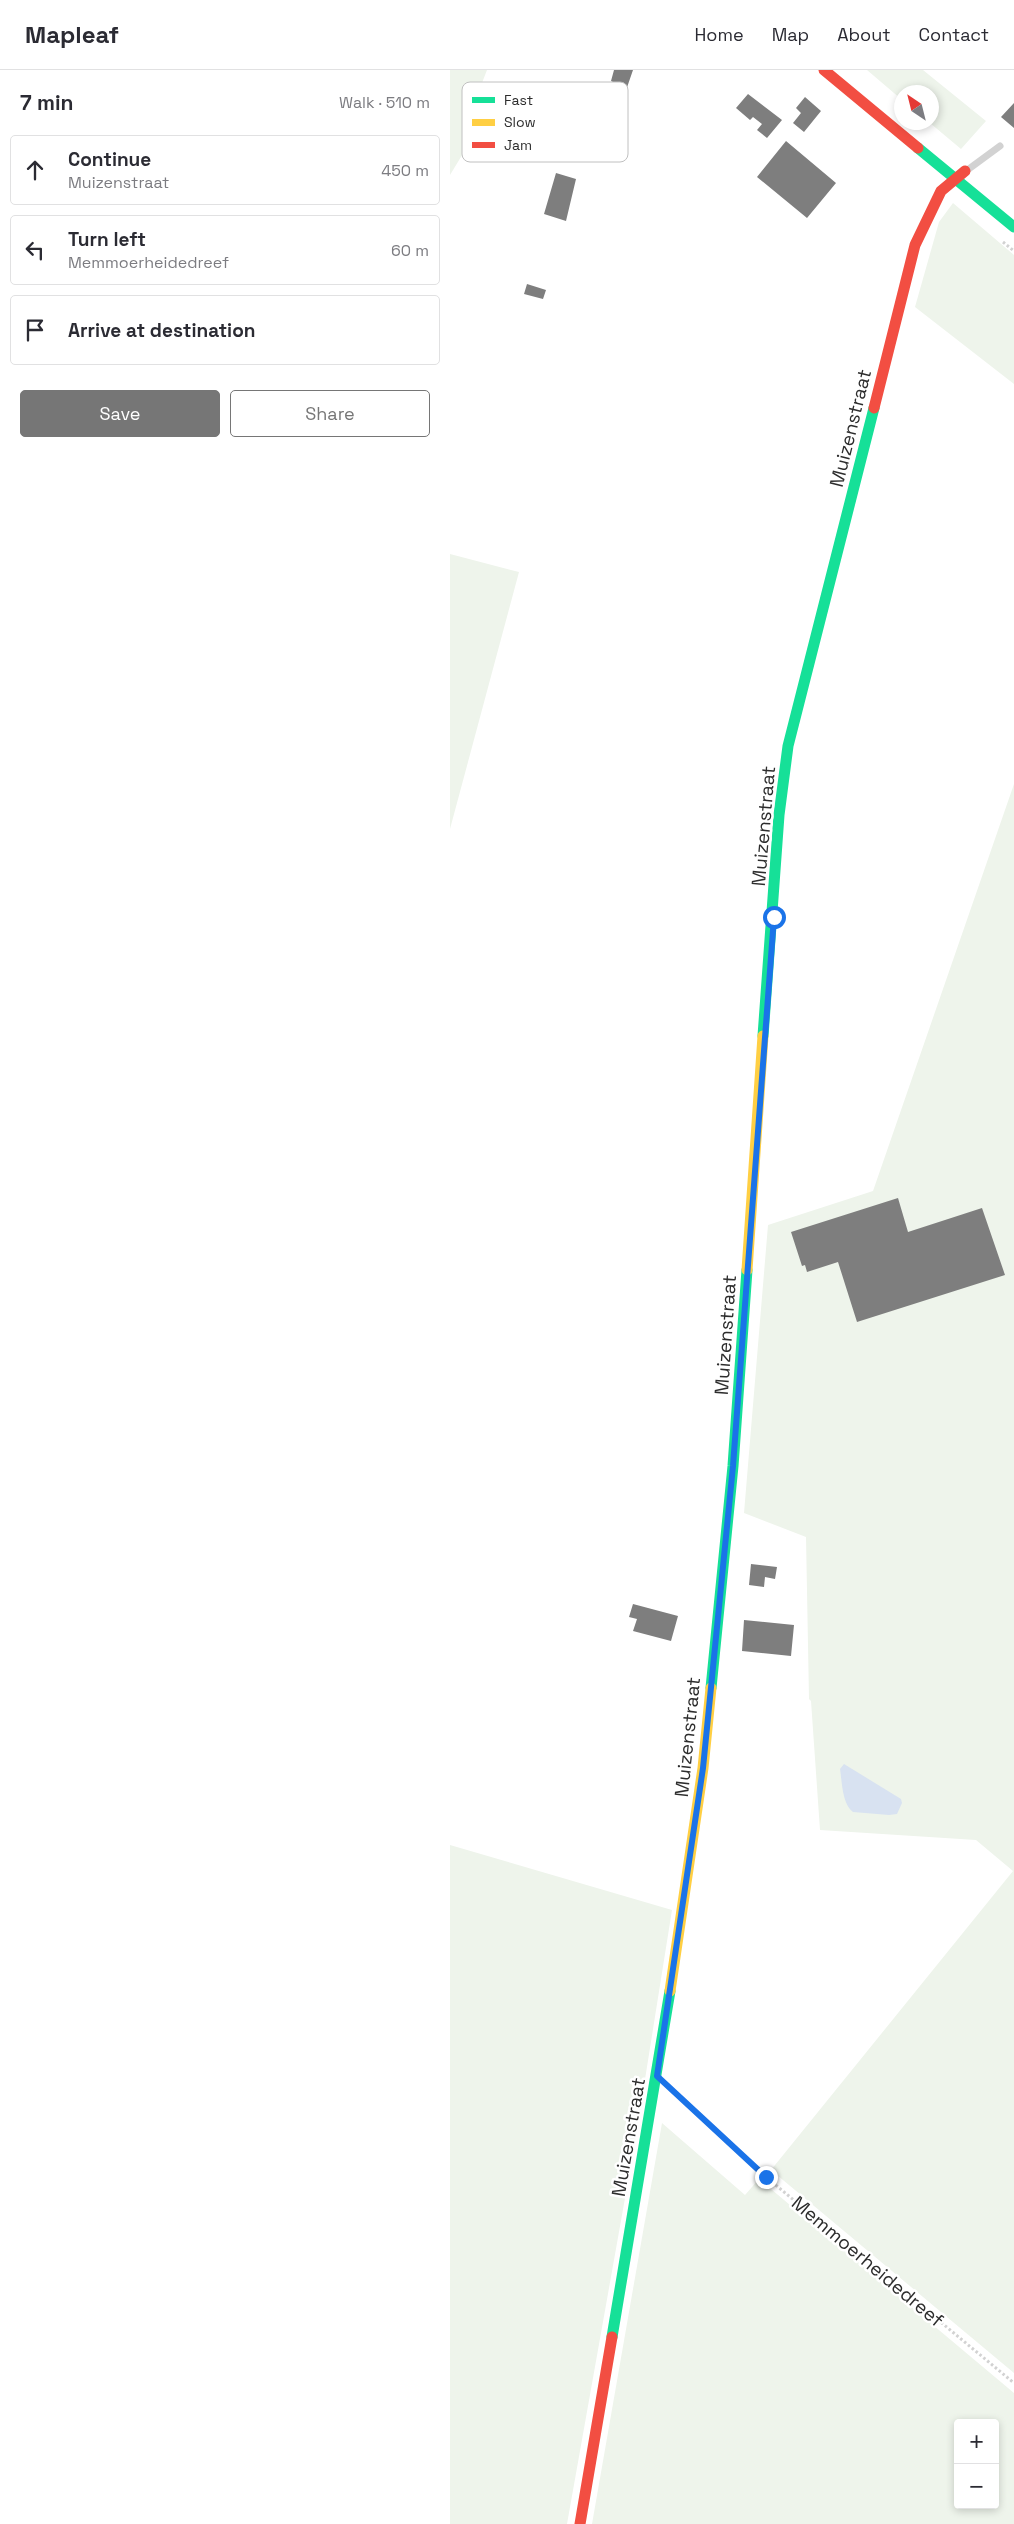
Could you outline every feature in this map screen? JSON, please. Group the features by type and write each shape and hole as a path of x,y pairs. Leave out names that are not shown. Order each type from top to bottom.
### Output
{"street":[{"path":"824,70 961,176 1014,227"},
{"name":"Muizenstraat","path":"580,2524 657,2076 703,1768 732,1475 774,917 779,815 788,746 915,246 941,191 961,176"}],"lane":[{"path":"961,176 1000,146"}],"path":[{"name":"Memmoerheidedreef","path":"657,2076 766,2177 1014,2383"}],"shaded area":[{"path":"450,70 487,70 482,82 462,82 462,155 450,175"},
{"path":"867,70 923,70 986,121 961,149 938,130 939,85 894,85 894,93"},
{"path":"953,203 1014,255 1014,384 915,307 939,222"},
{"path":"450,554 519,572 450,829"},
{"path":"1014,784 1014,2373 771,2170 1013,1871 976,1840 820,1830 811,1701 809,1699 806,1537 744,1513 768,1225 873,1191"},
{"path":"450,1845 672,1910 635,2142 567,2524 450,2524"},
{"path":"662,2123 745,2195 759,2179 1014,2393 1014,2524 592,2524"}],"water":[{"path":"844,1764 901,1799 902,1803 897,1814 853,1812 847,1804 843,1792 840,1769"}],"building":[{"path":"614,70 633,70 628,84 628,82 611,81"},
{"path":"748,94 782,120 767,138 757,130 762,124 753,117 750,120 736,108"},
{"path":"805,97 821,111 804,132 793,123 801,113 796,108"},
{"path":"1014,103 1014,128 1001,117"},
{"path":"786,141 836,183 807,218 757,177"},
{"path":"556,173 576,179 566,221 544,214"},
{"path":"527,284 546,290 543,299 524,294"},
{"path":"898,1198 908,1232 982,1208 1005,1275 857,1322 838,1262 807,1272 805,1265 802,1266 791,1232"},
{"path":"751,1564 777,1567 775,1579 765,1577 764,1587 749,1585"},
{"path":"633,1604 678,1616 671,1641 633,1631 637,1619 629,1617"},
{"path":"744,1620 794,1625 791,1656 742,1651"}],"traffic: fast":[{"path":"918,148 1014,227"},
{"path":"763,1036 779,815 788,746 874,408"},
{"path":"711,1688 733,1466 747,1270"},
{"path":"612,2337 670,1991"}],"traffic: slow":[{"path":"747,1270 763,1036"},
{"path":"670,1991 703,1768 711,1688"}],"traffic: jam":[{"path":"824,70 918,148"},
{"path":"874,408 915,245 941,191 965,171"},
{"path":"580,2524 612,2337"}],"route":[{"path":"766,2177 657,2076 703,1768 733,1466 774,917"}]}
